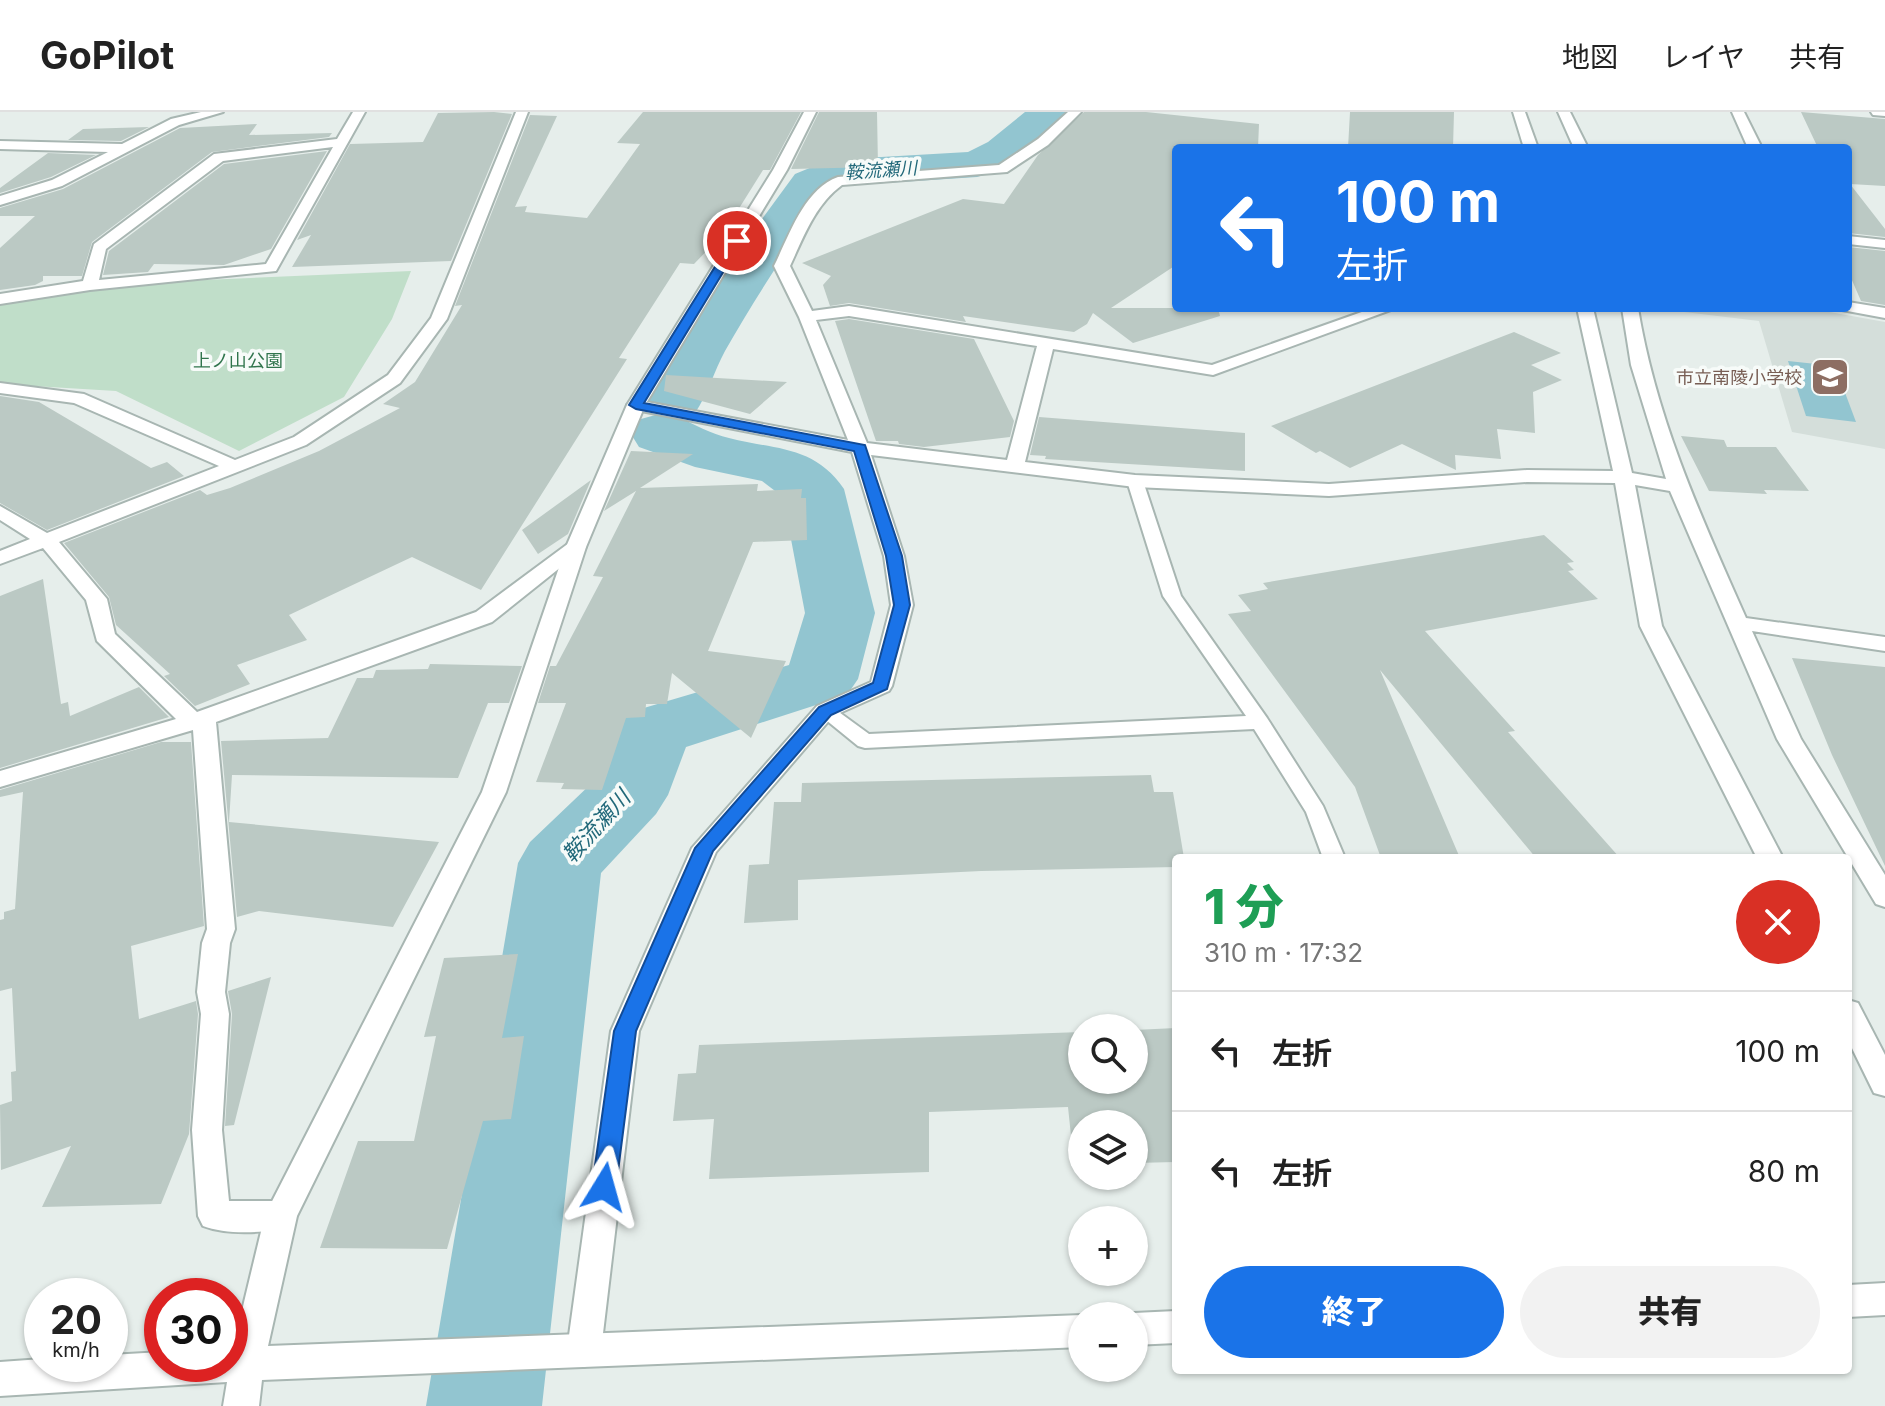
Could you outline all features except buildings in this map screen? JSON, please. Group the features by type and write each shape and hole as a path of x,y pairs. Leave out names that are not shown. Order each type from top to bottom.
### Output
{"street":[{"path":"0,201 57,183 175,122 217,112"},
{"path":"0,299 90,285 271,268 359,112"},
{"path":"0,558 300,441 394,379 439,319 522,112"},
{"path":"248,1360 281,1215 494,792 576,547 636,405 780,170 810,112"},
{"path":"584,1350 625,1031 705,848 825,711 881,686 902,605 894,556 860,448 807,317 782,266 824,189 838,181 1002,169 1043,142 1075,112"},
{"path":"1519,112 1530,144"},
{"path":"1564,112 1579,144"},
{"path":"1738,112 1753,144"},
{"path":"1877,112 1885,112"},
{"path":"90,285 99,247 219,157 344,142"},
{"path":"0,145 123,148"},
{"path":"1852,240 1885,244"},
{"path":"1852,308 1885,313"},
{"path":"807,317 849,311 1213,370 1377,312"},
{"path":"1586,312 1624,477 1651,626 1768,854"},
{"path":"1631,312 1639,365 1678,487 1789,739 1885,897"},
{"path":"1015,465 1046,342"},
{"path":"0,388 78,398 236,467"},
{"path":"636,405 860,448 1135,481 1329,490 1527,476 1624,477 1678,487"},
{"path":"0,512 47,541 96,599 105,636 198,720 221,929 216,943 211,992 215,1014 207,1130 214,1216 281,1215"},
{"path":"0,779 198,720 484,617 576,547"},
{"path":"1739,623 1885,644"},
{"path":"1852,1019 1885,1084"},
{"path":"1852,1301 1885,1299"},
{"path":"1148,1328 1172,1327"},
{"path":"248,1364 1068,1332"},
{"path":"0,1379 144,1370"},
{"path":"241,1406 244,1382"}],"lane":[{"path":"1135,481 1172,596 1260,722 1316,811 1332,854"},
{"path":"825,711 865,741 1260,722"}],"shaded area":[{"name":"市立南陵小学校","path":"1684,312 1829,312 1885,322 1885,449 1792,432 1759,321"}],"green space":[{"name":"上ノ山公園","path":"411,271 392,319 344,397 239,451 116,391 0,384 0,299 90,285"}],"water":[{"path":"1788,361 1835,366 1856,422 1806,416"}],"waterway":[{"name":"鞍流瀬川","path":"675,401 696,355 738,286 811,183 829,173 977,164 1003,151 1050,112"},
{"name":"鞍流瀬川","path":"484,1406 560,863 628,795 654,731 821,679 840,613 813,489 781,466 716,454 660,434 662,431"}],"place":[{"name":"市立南陵小学校","path":"1830,377"}],"route":[{"path":"604,1187 625,1031 705,848 825,711 881,686 902,605 894,556 860,448 636,405 718,267 737,241"}]}
